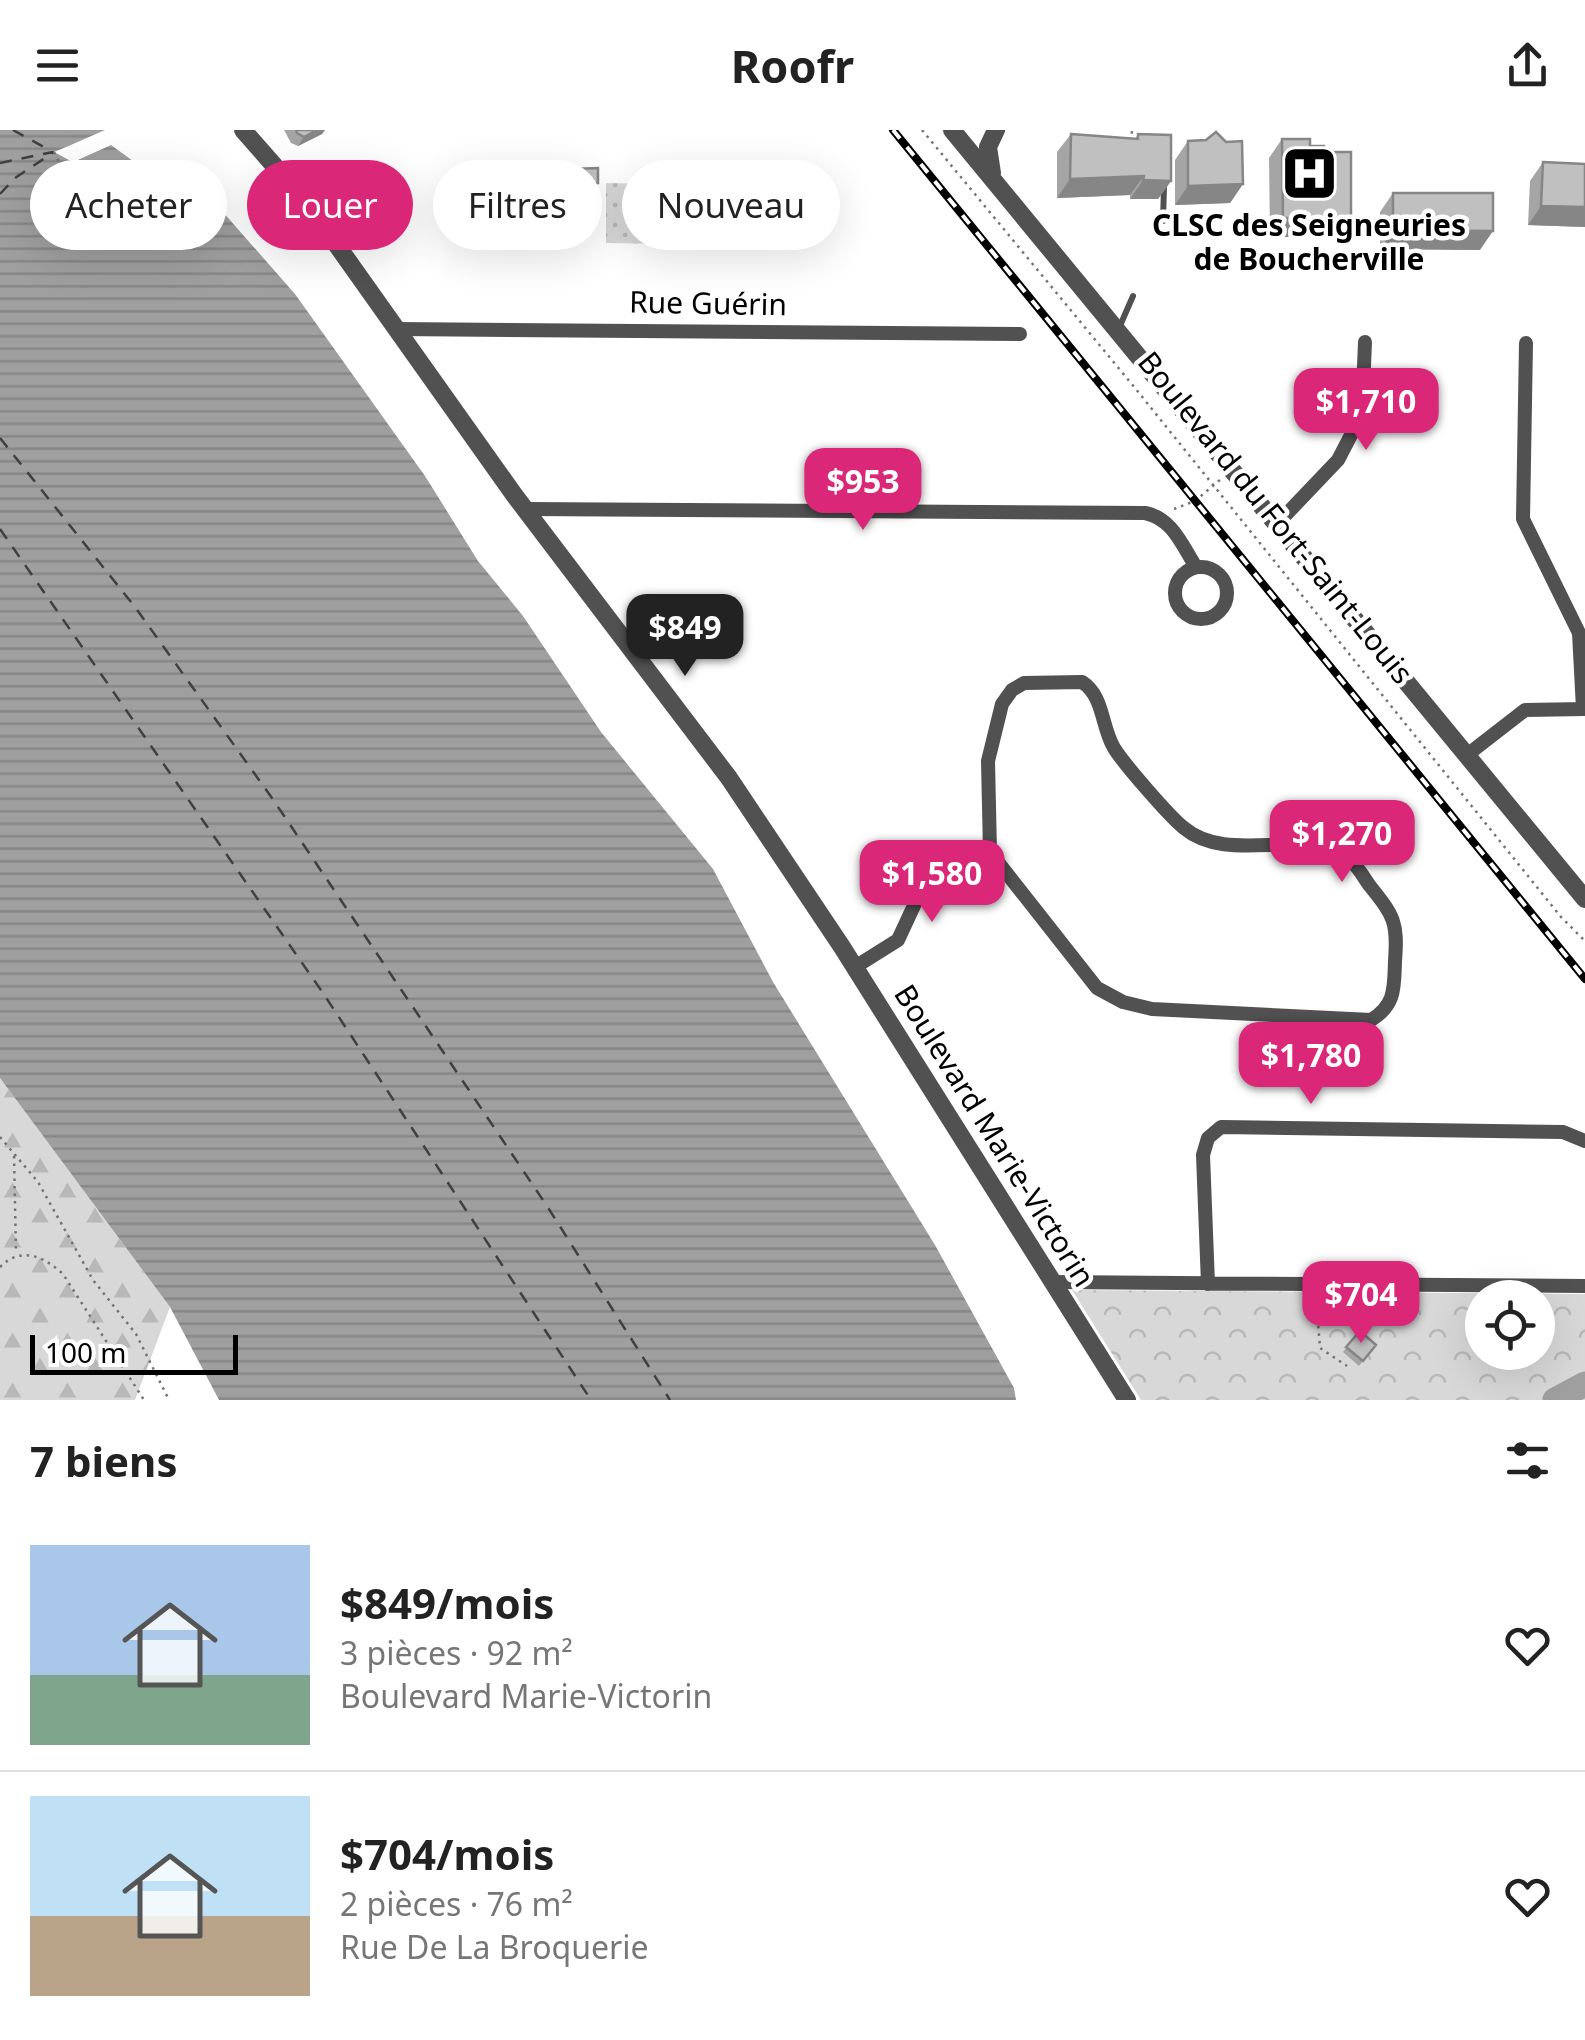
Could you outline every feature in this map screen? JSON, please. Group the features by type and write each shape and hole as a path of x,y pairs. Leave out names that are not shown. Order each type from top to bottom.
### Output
{"street":[{"name":"Boulevard Marie-Victorin","path":"243,130 307,203 525,509 729,778 855,967 1126,1400"},
{"name":"Boulevard du Fort-Saint-Louis","path":"952,130 1585,898"},
{"path":"996,130 988,157 996,183"},
{"name":"Rue Guérin","path":"396,329 1020,334"},
{"path":"1277,524 1338,460 1362,414 1364,342"},
{"path":"1468,755 1525,710 1584,709 1579,633 1523,518 1526,343"},
{"path":"525,509 1159,515 1196,567"},
{"path":"1082,682 1094,689 1114,748 1184,828 1225,846 1313,846 1351,861 1393,914 1398,927 1393,999 1372,1020 1152,1009 1123,1002 1097,988 990,852 988,761 1002,704 1012,690 1024,683 1082,682"},
{"path":"855,967 898,940 931,869 952,858 990,852"},
{"path":"1208,1284 1203,1154 1208,1138 1220,1127 1564,1132 1585,1141"},
{"path":"1054,1282 1585,1286"}],"lane":[{"path":"1163,221 1164,169"},
{"path":"1119,329 1133,296"}],"path":[{"name":"Boulevard du Fort-Saint-Louis","path":"922,130 1585,942"},
{"path":"1131,150 1132,130"},
{"path":"54,152 58,160"},
{"path":"1159,515 1195,501 1230,471"},
{"path":"0,1137 38,1182 102,1294 136,1334 169,1400"},
{"path":"14,1155 16,1254"},
{"path":"0,1267 16,1254 32,1255 63,1274 144,1400"},
{"path":"1316,1285 1320,1348 1347,1366"}],"green space":[{"path":"606,183 622,183 622,243 606,243"},
{"path":"0,1078 170,1307 135,1400 0,1400"},
{"path":"1072,1290 1465,1293 1465,1370 1555,1370 1555,1294 1585,1294 1585,1400 1141,1400"}],"shaded area":[{"path":"0,130 105,130 55,152 69,160 30,160 30,250 227,250 227,217 247,239 247,250 256,250 295,294 601,732 713,869 773,982 935,1245 1014,1388 1016,1400 219,1400 170,1307 0,1078"},
{"path":"111,145 132,160 77,160"}],"pier":[{"path":"110,130 107,136 65,152 73,157 109,140 116,142 77,160 54,152"}],"building":[{"path":"296,130 317,130 304,137"},
{"path":"1216,132 1226,142 1242,141 1243,184 1188,186 1188,141 1206,140"},
{"path":"1071,134 1138,139 1138,134 1171,135 1171,181 1143,180 1144,176 1070,179"},
{"path":"1282,139 1310,139 1310,146 1324,146 1324,152 1351,152 1351,218 1283,218"},
{"path":"1543,162 1585,164 1585,207 1541,206"},
{"path":"1393,193 1493,193 1493,231 1393,230"},
{"path":"1360,1331 1376,1345 1363,1361 1346,1347"}],"waterway":[{"path":"1555,1400 1585,1384"}],"ferry route":[{"path":"13,130 51,151"},
{"path":"0,163 53,152"},
{"path":"0,194 15,178 54,152"},
{"path":"0,438 135,607 272,798 547,1206 670,1400"},
{"path":"0,529 323,993 591,1400"}],"railway":[{"path":"893,130 1585,979"}],"place":[{"name":"CLSC des Seigneuries de Boucherville","path":"1309,174"}]}
